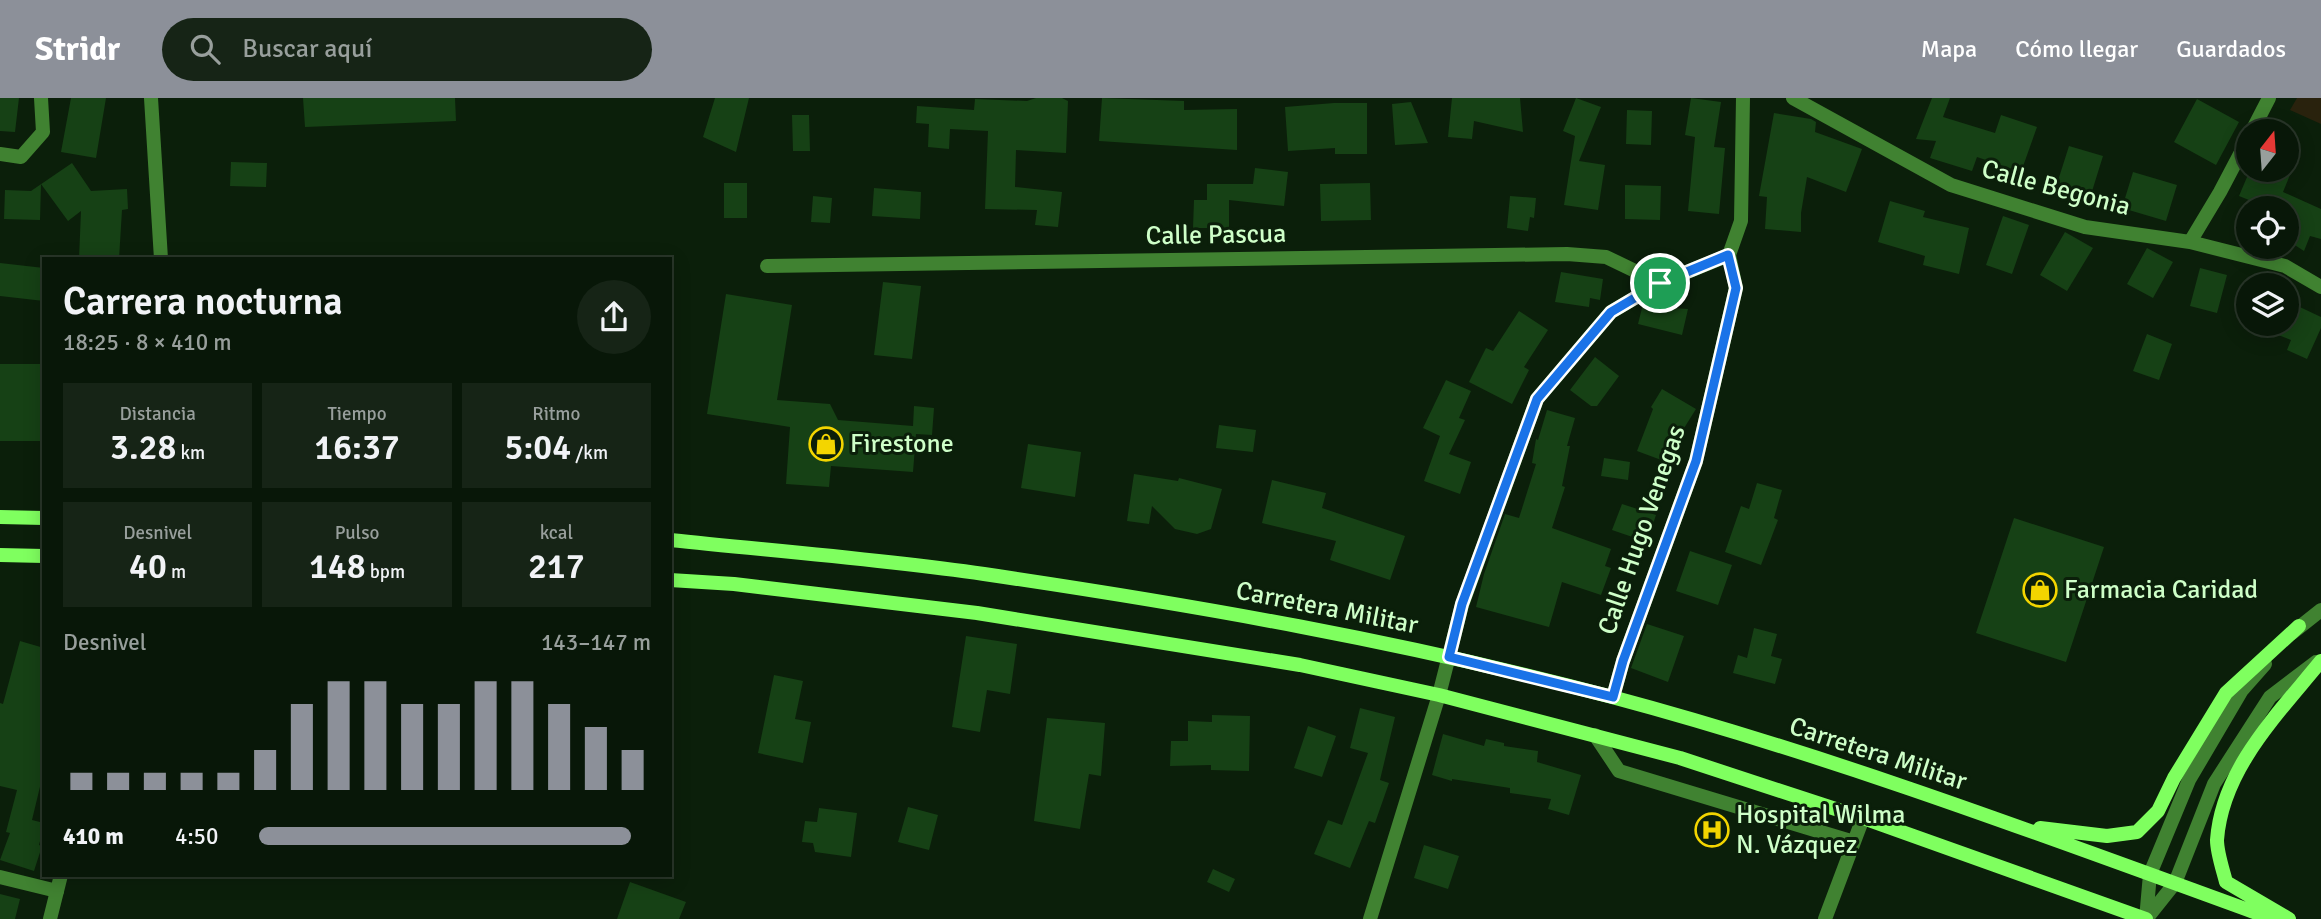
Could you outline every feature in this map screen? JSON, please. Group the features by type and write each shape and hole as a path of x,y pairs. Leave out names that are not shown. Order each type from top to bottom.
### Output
{"main road":[{"path":"0,517 42,518"},
{"name":"Carretera Militar","path":"672,540 981,574 1307,626 1449,657 1613,697 1881,779 2273,919"},
{"path":"0,555 42,556"},
{"path":"672,580 734,584 976,613 1300,665 1439,695 1680,758 1863,818 2146,919"},
{"path":"2015,825 2107,836 2137,832 2158,811 2174,778 2226,693 2299,626"},
{"path":"2289,919 2226,882 2217,842 2224,803 2237,769 2321,660"}],"street":[{"path":"0,154 22,157 43,132 41,98"},
{"path":"151,98 161,257"},
{"path":"1370,919 1439,695 1462,604 1537,399 1611,312 1660,283 1728,255 1741,221 1744,98"},
{"name":"Calle Begonia","path":"1793,98 1951,185 2085,227 2190,242 2285,266 2321,287"},
{"path":"2258,119 2269,98"},
{"path":"2190,242 2236,162"},
{"name":"Calle Pascua","path":"767,266 1567,254 1606,257 1660,283"},
{"name":"Calle Hugo Venegas","path":"1613,697 1623,661 1696,461 1736,288 1728,255"},
{"path":"2146,919 2150,874 2189,780 2242,690 2299,626 2321,610"},
{"path":"2146,919 2175,883 2214,785 2270,697 2321,660"},
{"path":"1595,735 1619,771 1854,842"},
{"path":"1825,919 1863,818"},
{"path":"0,877 57,891"},
{"path":"50,919 60,877"}],"shaded area":[{"path":"2297,98 2321,98 2321,124 2290,110"}],"building":[{"path":"0,98 19,98 15,132 0,131"},
{"path":"71,98 106,98 96,158 61,152"},
{"path":"303,98 455,98 456,121 305,127"},
{"path":"715,98 749,98 736,152 703,137"},
{"path":"1036,98 1062,98 1068,101 1066,153 1016,150 1015,187 1062,192 1058,227 1035,225 1037,210 985,209 988,131 950,129 949,149 928,147 929,124 916,123 917,106 974,110 975,99 1027,101"},
{"path":"1102,98 1184,101 1184,110 1237,109 1237,150 1099,141"},
{"path":"1452,98 1520,98 1523,132 1474,121 1472,139 1448,137"},
{"path":"1576,98 1601,107 1579,161 1605,165 1598,210 1564,205 1575,136 1563,131"},
{"path":"1691,98 1721,102 1714,147 1725,148 1719,214 1688,211 1695,137 1685,135"},
{"path":"1932,98 1950,98 1943,117 1995,133 2001,115 2037,127 2021,172 1977,157 1972,171 1930,158 1936,141 1916,139"},
{"path":"2197,99 2236,120 2236,128 2216,165 2174,142"},
{"path":"1411,102 1428,143 1395,145 1392,104"},
{"path":"1367,103 1367,154 1335,154 1335,148 1288,151 1285,107"},
{"path":"1627,110 1652,111 1651,145 1626,144"},
{"path":"1774,113 1811,119 1816,122 1815,132 1862,149 1846,192 1807,177 1801,232 1765,229 1767,197 1759,196"},
{"path":"792,115 809,115 810,151 793,151"},
{"path":"2069,146 2103,156 2089,201 2055,190"},
{"path":"231,162 267,163 266,187 230,186"},
{"path":"72,163 91,191 127,189 128,209 122,210 119,257 79,257 81,211 68,221 41,184"},
{"path":"1255,168 1288,172 1284,206 1229,200 1229,228 1193,228 1194,200 1207,200 1207,184 1253,184"},
{"path":"2133,172 2177,185 2166,221 2122,208"},
{"path":"2245,182 2287,182 2283,192 2292,196 2239,196"},
{"path":"724,183 747,183 747,218 724,218"},
{"path":"1370,183 1371,220 1321,221 1320,184"},
{"path":"41,184 40,220 4,219 5,190 31,191"},
{"path":"1625,185 1661,186 1660,220 1625,219"},
{"path":"874,188 921,192 920,219 872,216"},
{"path":"813,196 832,198 830,223 811,222"},
{"path":"1510,196 1536,198 1534,218 1530,217 1528,231 1507,228"},
{"path":"2299,199 2321,209 2321,239 2310,236 2304,251 2299,248"},
{"path":"1890,201 1925,211 1923,217 1969,228 1959,274 1923,265 1925,256 1878,242"},
{"path":"2003,216 2029,225 2012,274 1986,265"},
{"path":"2065,232 2093,248 2067,291 2040,275"},
{"path":"2147,248 2173,262 2153,298 2127,284"},
{"path":"0,263 42,268 42,301 0,296"},
{"path":"2200,268 2227,275 2217,313 2190,306"},
{"path":"1561,272 1603,279 1600,300 1590,298 1589,307 1555,302"},
{"path":"883,282 921,286 912,359 874,355"},
{"path":"726,294 792,305 777,400 830,404 838,420 913,426 914,406 934,408 932,435 916,434 913,472 831,466 829,487 786,484 790,427 707,414"},
{"path":"1649,301 1658,303 1658,307 1688,309 1682,335 1638,324 1643,304"},
{"path":"2299,307 2321,317 2321,328 2307,359 2287,350 2291,340 2281,336 2299,336"},
{"path":"1519,311 1548,330 1524,367 1529,370 1512,404 1469,382 1486,348 1493,351"},
{"path":"2147,334 2172,344 2159,380 2133,371"},
{"path":"1595,357 1619,376 1597,406 1591,406 1570,390"},
{"path":"0,364 42,364 42,441 0,441"},
{"path":"1446,380 1471,391 1459,418 1465,420 1449,454 1471,462 1460,494 1424,481 1440,436 1423,428"},
{"path":"1662,389 1696,409 1676,441 1680,442 1672,464 1637,451 1653,409 1651,407"},
{"path":"1547,410 1575,418 1567,446 1570,446 1562,486 1565,487 1552,528 1611,549 1605,566 1611,568 1601,595 1562,582 1549,627 1476,607 1484,574 1505,514 1519,518 1536,464 1532,463 1536,439 1538,440"},
{"path":"1219,425 1256,430 1253,452 1216,448"},
{"path":"1028,444 1081,452 1075,497 1021,488"},
{"path":"1604,458 1630,462 1628,480 1601,476"},
{"path":"1134,474 1178,481 1179,478 1222,489 1211,529 1197,534 1175,529 1152,506 1149,524 1127,521"},
{"path":"1272,480 1326,493 1322,508 1405,536 1390,580 1330,560 1336,541 1262,523"},
{"path":"1757,483 1782,490 1774,518 1778,520 1761,565 1725,552 1741,506 1749,509"},
{"path":"1622,504 1656,515 1647,542 1612,530"},
{"name":"Farmacia Caridad","path":"2014,518 2104,547 2066,662 1976,633"},
{"path":"1690,551 1732,565 1718,605 1676,591"},
{"path":"1647,624 1684,636 1668,682 1631,668"},
{"path":"1754,628 1777,634 1771,656 1782,659 1775,684 1733,673 1738,655 1747,658"},
{"path":"966,636 1017,644 1010,694 987,690 980,732 952,727"},
{"path":"20,641 42,647 42,778 32,820 42,822 39,845 42,846 34,871 0,860 10,833 6,832 17,790 0,786 0,703 3,704"},
{"path":"774,675 803,681 795,719 811,722 803,763 758,753"},
{"path":"1360,708 1395,717 1380,780 1389,783 1375,823 1369,821 1350,868 1314,854 1328,820 1342,825 1368,753 1350,748"},
{"path":"1212,715 1250,716 1249,771 1211,770 1211,765 1170,766 1171,741 1188,741 1188,721 1212,722"},
{"path":"1047,718 1105,723 1101,776 1089,774 1080,829 1034,821"},
{"path":"1308,726 1336,736 1322,777 1294,768"},
{"path":"1443,734 1484,746 1486,739 1504,743 1504,746 1538,751 1537,762 1581,775 1569,815 1548,809 1551,799 1510,793 1510,788 1452,781 1432,775"},
{"path":"908,807 938,815 929,850 898,842"},
{"path":"819,808 857,813 851,857 815,852 813,843 802,842 805,821 817,822"},
{"path":"1424,845 1459,856 1448,889 1414,878"},
{"path":"1213,869 1235,879 1229,892 1207,882"},
{"path":"630,882 686,902 679,919 617,919"},
{"path":"0,894 20,899 15,919 0,919"}],"place":[{"name":"Firestone","path":"826,444"},
{"name":"Farmacia Caridad","path":"2040,590"},
{"name":"Hospital Wilma N. Vázquez","path":"1712,830"}],"route":[{"path":"1728,255 1736,288 1696,461 1623,661 1613,697 1449,657 1462,604 1537,399 1611,312 1660,283 1728,255"}]}
